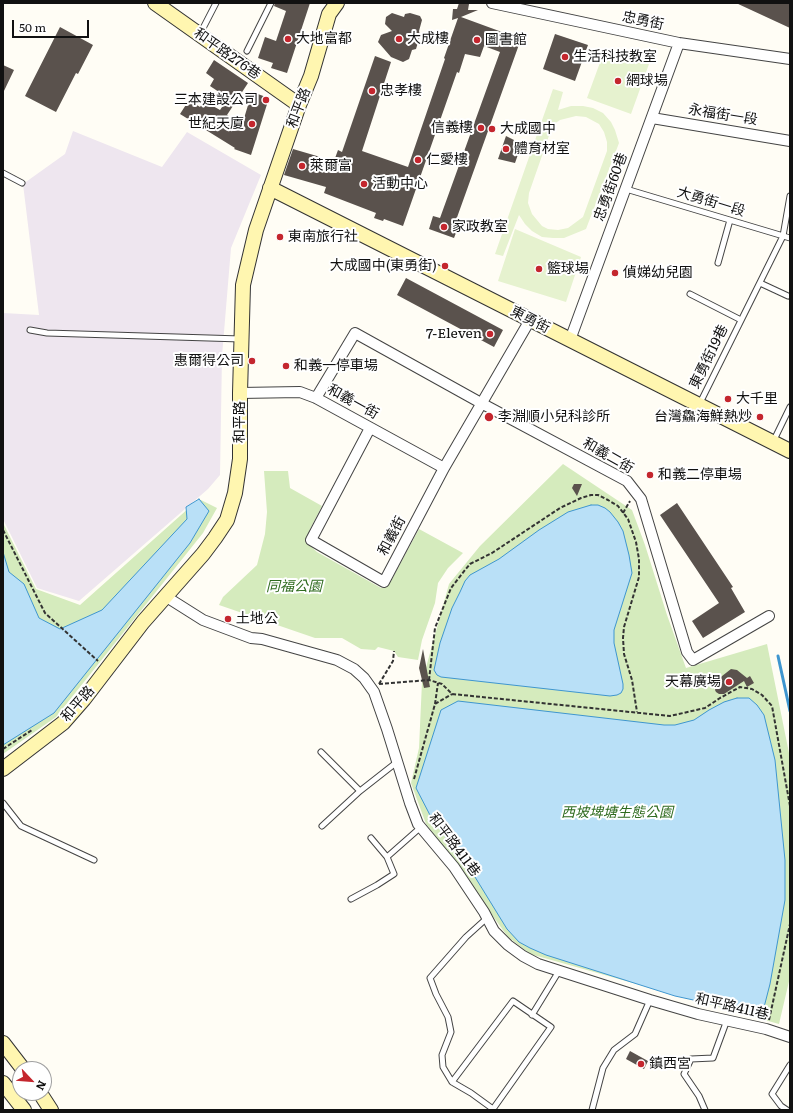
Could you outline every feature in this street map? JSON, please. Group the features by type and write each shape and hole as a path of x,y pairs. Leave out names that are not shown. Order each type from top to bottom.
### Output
{"street":[{"name":"和平路276巷","path":"155,3 168,9 200,34 299,105"},
{"name":"和平路","path":"3,769 63,723 84,698 103,666 203,554 227,520 235,493 240,459 243,285 256,230 270,188 299,105 311,76 329,14 337,3"},
{"name":"忠勇街","path":"492,3 679,43 790,59"},
{"name":"忠勇街60巷","path":"570,340 679,43"},
{"name":"永福街一段","path":"652,118 790,140"},
{"name":"東勇街","path":"270,188 790,451"},
{"name":"和義街","path":"370,428 311,540 384,582 444,468 530,320"},
{"name":"和義二街","path":"316,398 355,333 481,403 627,481 641,499 687,652 692,660 769,616"},
{"name":"和義一街","path":"240,393 300,392 316,398 444,468"},
{"name":"和平路411巷","path":"165,596 203,620 251,638 262,639 337,660 354,669 364,678 374,692 418,824 454,867 494,930 508,945 523,956 538,964 650,1000 698,1014 766,1029 790,1038"},
{"path":"3,1043 17,1061"},
{"path":"3,1083 24,1110"},
{"path":"45,1101 51,1110"}],"lane":[{"path":"200,34 216,3"},
{"path":"247,51 272,3"},
{"path":"3,173 22,182"},
{"name":"大勇街一段","path":"626,189 790,238"},
{"name":"東勇街19巷","path":"699,405 783,236 790,196"},
{"path":"718,263 730,220"},
{"path":"760,283 788,296"},
{"path":"690,294 741,320"},
{"path":"30,330 48,333 241,339"},
{"path":"773,442 790,407"},
{"path":"321,752 360,791"},
{"path":"322,826 360,791 397,762"},
{"path":"3,803 22,826 94,860"},
{"path":"387,857 421,827"},
{"path":"351,899 394,874 387,857 370,838"},
{"path":"452,1082 513,1001 551,1027 493,1109 471,1093 452,1082 443,1067 442,1055 451,1032 448,1017 436,994 430,978 466,937 487,918"},
{"path":"532,1015 559,971"},
{"path":"592,1110 603,1068 614,1050 635,1034 650,1000"},
{"path":"705,1110 699,1096 684,1074 691,1059 713,1058 727,1020"},
{"path":"787,1110 781,1106 772,1094 790,1065"}],"path":[{"path":"429,680 435,628 451,588 470,564 492,553 560,508 582,498 591,495 598,495 618,506 628,519 636,542 640,577 624,627 623,638 624,654 632,680 637,713"},
{"path":"3,530 45,613 103,666"},
{"path":"379,684 393,661 394,651"},
{"path":"364,678 379,684 429,680 442,684 452,694"},
{"path":"412,786 435,704 438,683"},
{"path":"435,704 452,694 670,716 685,714 705,708 720,698 740,688 752,689 762,695 772,706 790,806"},
{"path":"3,749 36,728"},
{"path":"766,1029 790,924"}],"shaded area":[{"path":"73,131 162,167 187,132 261,175 231,248 222,356 220,475 208,489 79,601 37,588 3,519 3,313 39,315 23,184 65,154"}],"green space":[{"name":"網球場","path":"605,49 649,64 631,114 587,98"},
{"path":"553,89 563,92 558,110 571,106 583,106 593,108 603,113 611,122 619,143 586,229 564,238 542,237 532,231 519,215 503,256 495,254","holes":["576,116 586,117 599,124 604,132 607,142 607,151 583,217 568,228 558,230 548,229 542,226 532,214 528,203 529,193 554,124 560,120"]},
{"name":"籃球場","path":"515,229 581,257 566,302 498,281"},
{"name":"西坡埤塘生態公園","path":"563,464 632,510 686,668 767,644 790,758 790,977 779,1024 530,954 508,937 426,824 411,783 419,748 422,682 449,584 480,546"},
{"name":"同福公園","path":"264,471 288,471 290,488 322,506 310,529 306,542 317,552 381,588 386,587 391,581 419,529 463,553 448,568 438,583 435,603 422,640 418,660 398,657 394,651 378,647 375,650 361,649 342,638 315,638 219,605 223,597 257,565 265,534 267,512"},
{"path":"199,499 217,508 203,533 56,717 3,754 3,523 36,589 80,605"}],"water":[{"path":"199,499 209,511 190,543 54,713 3,745 3,552 9,572 24,584 39,618 60,629 102,610 187,519 186,507"},
{"path":"591,505 598,505 605,508 618,522 623,531 632,573 614,630 614,643 623,684 621,693 610,696 441,677 437,675 434,670 440,643 452,608 465,581 470,575 499,559 539,530 568,512"},
{"path":"737,698 749,698 757,705 764,715 775,760 785,860 785,900 770,984 762,1015 675,996 546,955 519,942 507,929 475,877 431,817 416,788 441,710 458,701 664,725 675,725 694,720 724,702"}],"building":[{"name":"大地富都","path":"275,3 310,3 287,73 271,68 273,63 258,58 265,37 276,41 286,11 274,6"},
{"path":"459,3 469,4 468,10 478,10 461,17 521,39 455,223 459,225 454,238 429,229 433,216 440,218 500,52 484,46 480,57 465,54 459,73 457,72 403,226 384,219 383,221 374,218 376,213 324,193 326,187 284,175 293,149 334,161 338,150 342,152 375,56 391,62 362,151 408,167 458,18 452,20 453,9 457,9"},
{"path":"736,3 790,3 790,28"},
{"name":"大成樓","path":"392,13 404,17 405,14 410,13 420,16 422,20 419,31 420,36 416,49 412,50 409,59 403,62 391,57 378,42 381,35 392,31 385,24 386,17"},
{"path":"60,27 93,45 78,74 76,73 56,112 25,96"},
{"name":"生活科技教室","path":"555,34 588,45 575,81 543,69"},
{"path":"214,60 248,83 227,115 242,125 252,92 269,98 251,155 234,149 235,148 180,114 189,100 200,107 204,101 220,110 228,98 210,86 214,79 206,73"},
{"path":"3,65 14,70 3,93"},
{"path":"506,136 514,141 522,143 515,163 498,159"},
{"path":"406,278 503,330 494,347 397,295"},
{"path":"574,484 582,484 577,496 572,488"},
{"path":"677,503 733,587 731,588 745,612 703,638 692,621 719,603 660,515"},
{"path":"423,649 430,687 424,688 419,668"},
{"name":"天幕廣場","path":"731,669 737,670 747,678 750,676 754,683 747,687 744,681 724,694 719,694 715,690 715,682"},
{"name":"鎮西宮","path":"630,1051 648,1061 644,1069 626,1059"}],"waterway":[{"path":"778,656 790,711"}],"place":[{"name":"大地富都","path":"288,39"},
{"name":"大成樓","path":"399,39"},
{"name":"圖書館","path":"477,40"},
{"name":"生活科技教室","path":"565,57"},
{"name":"網球場","path":"618,81"},
{"name":"忠孝樓","path":"372,91"},
{"name":"三本建設公司","path":"266,100"},
{"name":"世紀天廈","path":"252,124"},
{"name":"信義樓","path":"481,128"},
{"name":"大成國中","path":"492,129"},
{"name":"體育材室","path":"506,149"},
{"name":"仁愛樓","path":"418,160"},
{"name":"萊爾富","path":"302,166"},
{"name":"活動中心","path":"364,184"},
{"name":"家政教室","path":"444,227"},
{"name":"東南旅行社","path":"280,237"},
{"name":"大成國中(東勇街)","path":"445,266"},
{"name":"籃球場","path":"539,269"},
{"name":"偵娣幼兒園","path":"615,273"},
{"name":"7-Eleven","path":"490,334"},
{"name":"惠爾得公司","path":"252,361"},
{"name":"和義一停車場","path":"286,366"},
{"name":"大千里","path":"728,399"},
{"name":"李淵順小兒科診所","path":"489,417"},
{"name":"台灣鱻海鮮熱炒","path":"760,417"},
{"name":"和義二停車場","path":"650,475"},
{"name":"土地公","path":"228,619"},
{"name":"天幕廣場","path":"729,682"},
{"name":"鎮西宮","path":"641,1064"}]}
